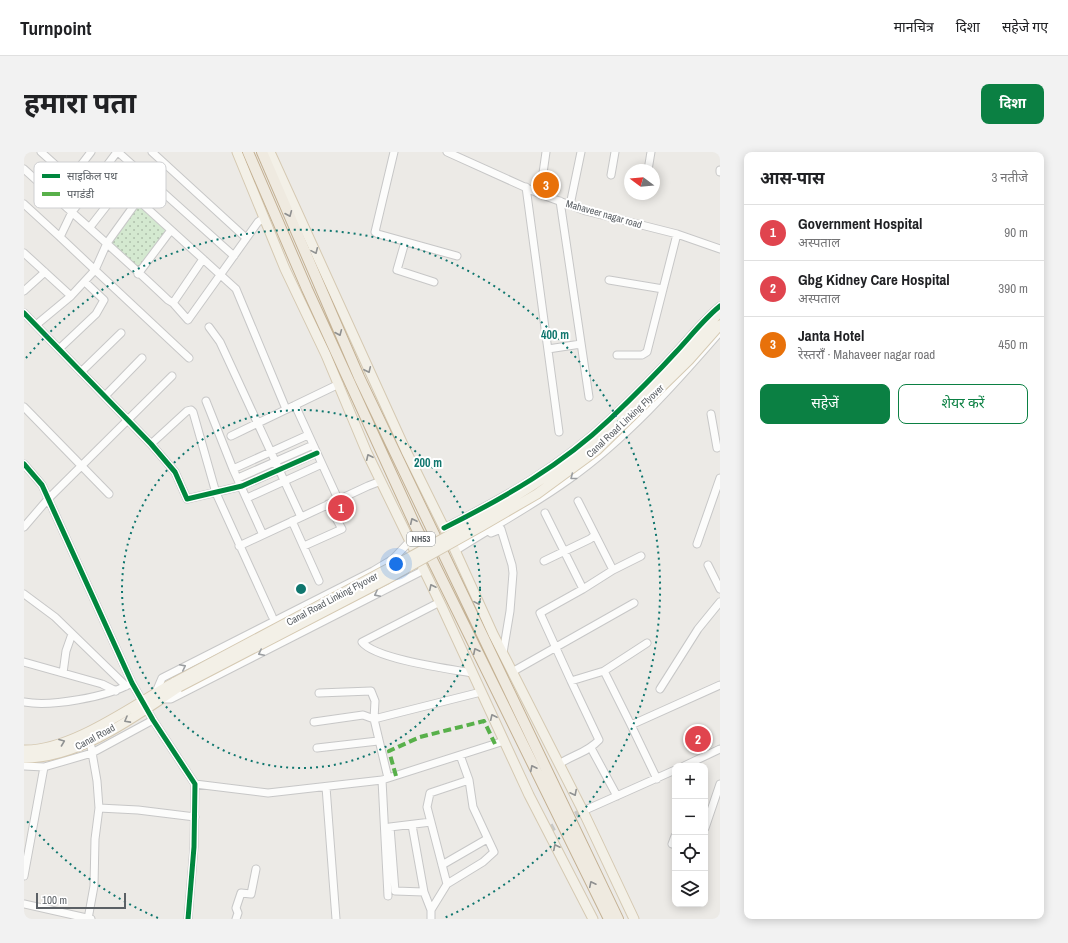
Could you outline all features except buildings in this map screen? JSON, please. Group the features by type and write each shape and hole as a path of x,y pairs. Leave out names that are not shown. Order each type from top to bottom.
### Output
{"highway":[{"name":"NH53","path":"248,152 307,289 415,525 608,919"},
{"name":"NH53","path":"262,152 359,377 618,919"}],"main road":[{"path":"237,152 285,269 339,384 381,481 440,602 529,795 593,919"},
{"path":"270,152 402,444 444,528 512,672 583,811 634,919"},
{"name":"Canal Road Linking Flyover","path":"158,696 177,684 478,519 558,468 594,441 618,419 677,360 720,310"},
{"name":"Canal Road Linking Flyover","path":"177,684 387,578 537,494 598,450 689,360 720,325"},
{"name":"Canal Road","path":"24,750 36,750 83,734 142,700 158,696"},
{"name":"Canal Road","path":"24,758 36,758 68,752 146,709 158,696"}],"street":[{"path":"40,152 52,162"},
{"path":"83,162 91,152"},
{"path":"110,162 117,152 128,162"},
{"path":"152,152 163,162"},
{"path":"394,152 375,232 457,256"},
{"name":"Mahaveer nagar road","path":"447,152 540,194 570,205 677,234 720,249"},
{"path":"540,194 546,152"},
{"path":"570,205 581,152"},
{"path":"611,175 615,152"},
{"path":"649,164 651,152"},
{"path":"166,165 246,238"},
{"path":"24,169 34,178"},
{"path":"526,187 559,432"},
{"path":"166,196 234,256"},
{"path":"560,201 589,397"},
{"path":"24,204 189,358"},
{"path":"67,208 90,227 138,274 173,303 188,320 246,238 264,218"},
{"path":"60,237 75,208"},
{"path":"90,227 105,208"},
{"path":"36,325 71,296 95,270 107,243 132,208"},
{"path":"147,208 236,289 286,409"},
{"path":"138,274 171,230"},
{"path":"617,355 642,356 647,352 677,234"},
{"path":"405,242 397,270 434,282"},
{"path":"24,253 71,296"},
{"path":"173,303 203,259"},
{"path":"24,291 45,272"},
{"path":"609,280 664,289"},
{"path":"59,349 96,314 104,300 85,282"},
{"path":"444,528 480,510 533,479 576,449 610,420 720,310"},
{"path":"24,314 151,444 175,472 187,499 242,486 317,453"},
{"path":"210,327 220,342 301,517"},
{"path":"455,551 568,480 612,445 662,395 720,332"},
{"path":"81,372 121,333"},
{"path":"548,349 581,344"},
{"path":"105,396 142,358"},
{"path":"24,527 48,500 172,376"},
{"path":"231,436 339,384"},
{"path":"206,401 233,469 263,535"},
{"path":"294,405 338,499"},
{"path":"24,406 109,494"},
{"path":"151,444 187,411 191,410 193,412 216,493 272,616"},
{"path":"711,414 719,450"},
{"path":"233,469 308,435"},
{"path":"238,478 275,460 313,445"},
{"path":"24,464 42,485 129,685"},
{"path":"247,498 322,464"},
{"path":"697,544 720,478"},
{"path":"239,546 338,499 381,481"},
{"path":"578,501 613,570"},
{"path":"304,546 342,529 328,504"},
{"path":"545,513 583,589"},
{"path":"292,521 319,581"},
{"path":"480,535 501,529 512,565 510,611 503,653"},
{"path":"544,561 565,552 595,535"},
{"path":"410,541 393,559 373,572 162,678 158,696 172,699 424,570"},
{"path":"559,764 570,756 591,748 599,740 540,613 613,570 641,556"},
{"path":"708,565 720,589"},
{"path":"24,603 26,595 55,617 129,685 142,700 146,709 195,784 194,847 188,919"},
{"path":"440,602 362,642 365,646 379,652 410,662 472,673"},
{"path":"660,689 698,629 720,602"},
{"path":"512,672 634,603"},
{"path":"63,674 66,651 72,634"},
{"path":"571,681 604,670 647,643"},
{"path":"24,662 102,684 116,691"},
{"path":"604,670 657,779"},
{"path":"24,702 60,702 116,691 129,685"},
{"path":"631,725 720,685"},
{"path":"319,693 372,691 375,701 374,719 378,741 382,750 385,779 388,896"},
{"path":"314,722 364,715 374,719 481,692"},
{"path":"24,766 44,767 92,753 153,720"},
{"path":"24,904 89,919 94,886 95,839 99,808 98,782 90,741"},
{"path":"317,748 378,741"},
{"path":"195,784 268,793 385,779 504,741"},
{"path":"591,748 617,796"},
{"path":"696,763 720,749"},
{"path":"431,910 447,884 483,862 494,852 473,807 469,780 460,755"},
{"path":"24,876 44,767"},
{"path":"583,811 672,772"},
{"path":"447,884 427,807 430,793 469,780"},
{"path":"708,819 720,784"},
{"path":"326,787 332,887 336,919"},
{"path":"99,808 138,810 195,817"},
{"path":"424,892 396,891 390,827 431,822"},
{"path":"412,825 424,892 431,910 431,919"},
{"path":"442,865 488,839"},
{"path":"236,919 238,913 236,908 241,893 251,894 256,868"}],"green space":[{"path":"134,208 141,208 167,232 137,270 107,243"}],"tunnel":[{"path":"548,830 583,811"}],"marked path":[{"path":"396,776 389,751 420,737 484,721 495,744"}],"cycle path":[{"path":"444,528 532,480 592,436 660,369 703,322 720,306"},
{"path":"24,313 151,444 175,472 187,499 242,486 317,453"},
{"path":"24,464 42,485 132,683 153,720 195,784 194,847 188,919"}],"place":[{"name":"Janta Hotel","path":"546,185"},
{"name":"Government Hospital","path":"341,508"},
{"name":"Gbg Kidney Care Hospital","path":"698,739"}]}
